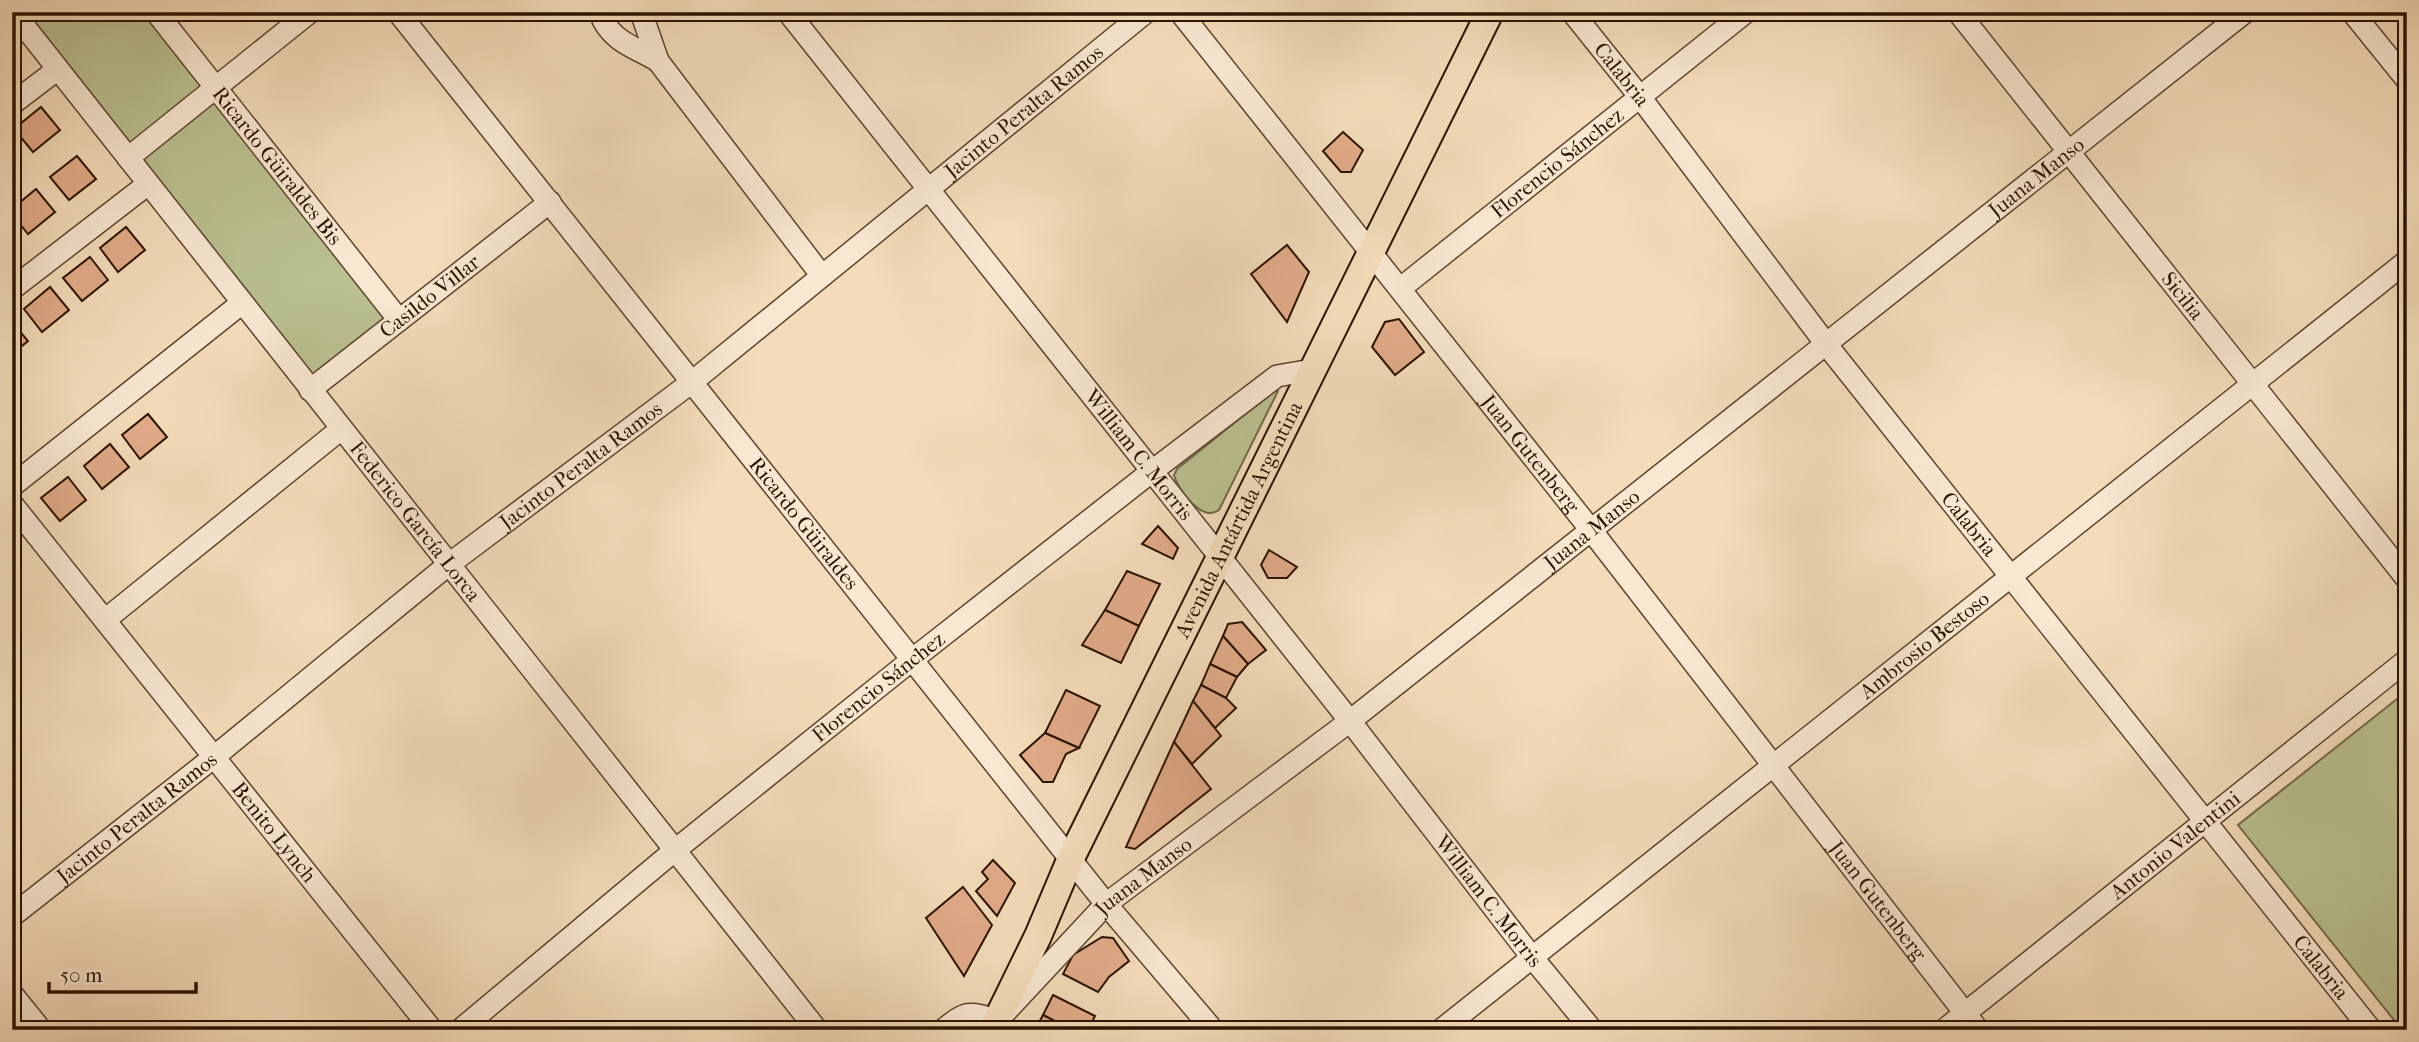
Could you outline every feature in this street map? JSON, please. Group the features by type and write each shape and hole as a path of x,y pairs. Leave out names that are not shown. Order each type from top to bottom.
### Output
{"main road":[{"name":"Avenida Antártida Argentina","path":"994,1025 1038,936 1071,858 1490,12"}],"street":[{"name":"Federico García Lorca","path":"13,12 817,1030"},
{"name":"Ricardo Güiraldes Bis","path":"156,12 399,320"},
{"path":"128,158 310,12"},
{"name":"Ricardo Güiraldes","path":"398,12 1106,904 1213,1030"},
{"path":"606,12 603,20 609,31 621,42 658,61"},
{"path":"640,12 658,61 822,276"},
{"name":"William C. Morris","path":"788,12 1592,1030"},
{"name":"Jacinto Peralta Ramos","path":"12,916 214,757 448,565 692,382 1146,12"},
{"name":"Juan Gutenberg","path":"1180,12 1591,530 1978,1030"},
{"name":"Calabria","path":"1572,12 1640,97 1826,344 2371,1030"},
{"name":"Florencio Sánchez","path":"1401,288 1746,12"},
{"name":"Sicilia","path":"1958,12 2407,579"},
{"name":"Juana Manso","path":"994,1025 1106,904 1350,721 2245,12"},
{"path":"2352,12 2407,80"},
{"path":"12,104 58,69"},
{"path":"12,289 148,184"},
{"name":"Casildo Villar","path":"310,390 550,202"},
{"name":"Ambrosio Bestoso","path":"1441,1030 2407,261"},
{"path":"12,486 242,303"},
{"name":"Florencio Sánchez","path":"460,1030 674,851 1151,472 1277,376 1312,370"},
{"path":"105,620 341,429"},
{"name":"Benito Lynch","path":"12,503 432,1030"},
{"name":"Antonio Valentini","path":"1944,1030 2407,660"},
{"path":"12,994 41,1030"},
{"path":"943,1030 959,1018 973,1013 994,1025"}],"green space":[{"path":"13,12 156,12 399,320 310,390"},
{"path":"1275,390 1278,391 1219,510 1212,513 1198,509 1176,481 1174,475 1177,469"},
{"path":"2407,691 2407,1026 2402,1030 2238,825"}],"building":[{"path":"41,107 60,130 33,152 14,129"},
{"path":"1343,132 1363,150 1351,172 1341,172 1323,151"},
{"path":"77,156 96,179 69,200 50,177"},
{"path":"36,189 55,212 28,234 12,214 12,209"},
{"path":"126,227 145,250 118,272 100,248"},
{"path":"1287,245 1309,272 1287,322 1251,274"},
{"path":"90,257 108,280 82,301 63,278"},
{"path":"50,287 69,310 42,332 24,309"},
{"path":"1399,319 1424,352 1395,375 1372,347 1385,322"},
{"path":"12,322 28,341 12,354"},
{"path":"148,414 167,437 140,459 122,435"},
{"path":"110,444 129,467 102,489 84,466"},
{"path":"68,477 86,500 60,521 41,498"},
{"path":"1158,526 1178,548 1173,559 1142,544"},
{"path":"1269,550 1297,567 1287,578 1268,578 1261,565"},
{"path":"1127,571 1160,584 1139,626 1105,610"},
{"path":"1105,610 1139,626 1121,663 1082,645"},
{"path":"1242,622 1266,650 1248,664 1223,636 1228,624"},
{"path":"1223,636 1248,664 1237,677 1210,664"},
{"path":"1210,664 1237,677 1226,698 1201,685"},
{"path":"1201,685 1226,698 1236,708 1215,728 1193,701"},
{"path":"1066,690 1100,706 1079,748 1045,733"},
{"path":"1193,701 1221,736 1192,764 1174,742"},
{"path":"1045,733 1079,748 1066,754 1053,782 1043,782 1020,755"},
{"path":"1174,742 1211,789 1135,849 1126,847"},
{"path":"993,860 1015,883 997,916 976,891 988,879 982,872"},
{"path":"963,887 992,925 964,976 926,918"},
{"path":"1102,937 1113,938 1129,961 1109,977 1098,992 1063,974 1073,955"},
{"path":"1053,995 1095,1016 1088,1030 1072,1030 1043,1015"},
{"path":"1043,1015 1072,1030 1035,1030"}]}
